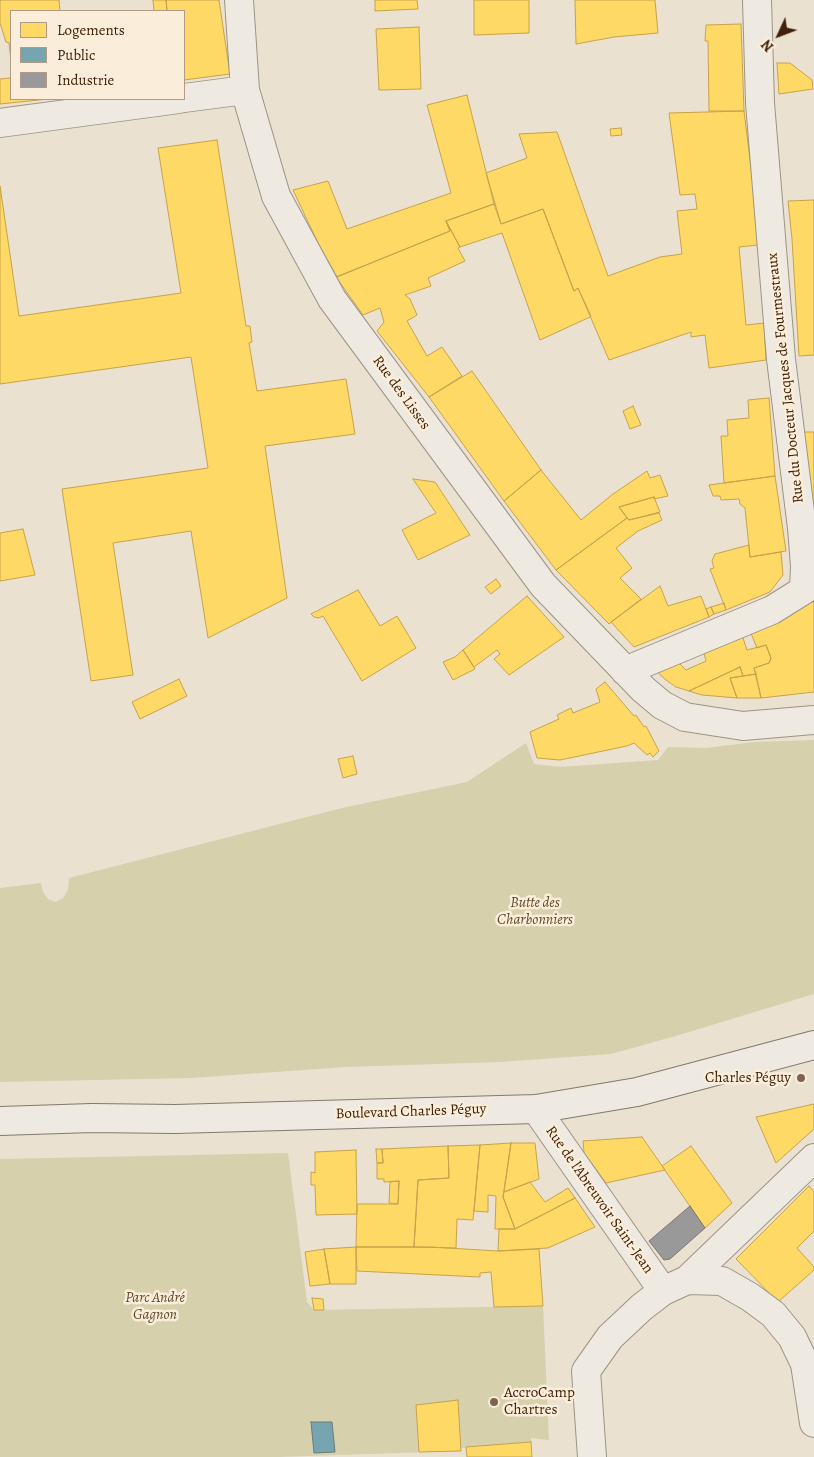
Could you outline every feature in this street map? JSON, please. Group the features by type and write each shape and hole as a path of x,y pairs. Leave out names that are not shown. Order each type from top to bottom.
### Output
{"street":[{"name":"Rue des Lisses","path":"239,0 245,90 276,196 332,299 543,585 643,689 662,705 685,717 743,726 814,720"},
{"name":"Rue du Docteur Jacques de Fourmestraux","path":"625,671 772,610 809,587 804,566 802,528 781,359 760,103 757,0"},
{"path":"185,98 245,90"},
{"path":"0,123 172,100"},
{"name":"Boulevard Charles Péguy","path":"0,1121 92,1118 175,1119 536,1109 637,1092 814,1045"},
{"name":"Rue de l'Abreuvoir Saint-Jean","path":"536,1109 675,1285"},
{"path":"592,1457 586,1371 610,1337 642,1307 675,1285 814,1158"},
{"path":"675,1285 722,1281 750,1296 773,1314 792,1337 805,1364 814,1423"}],"green space":[{"name":"Butte des Charbonniers","path":"814,740 814,994 611,1054 500,1062 345,1067 191,1078 0,1082 0,888 41,883 43,892 48,899 56,902 63,898 68,890 69,878 342,808 467,782 526,743 534,764 560,767 658,760 668,747 706,748 755,742"},
{"name":"Parc André Gagnon","path":"288,1153 307,1302 314,1310 543,1306 549,1440 531,1438 531,1442 461,1448 461,1451 277,1457 0,1457 0,1159"}],"building: Logements":[{"path":"0,0 59,0 60,10 10,10 10,52 9,43 6,42 0,23"},
{"path":"153,0 166,0 167,10 154,10"},
{"path":"166,0 219,0 230,74 185,80 185,10 167,10"},
{"path":"375,0 417,0 418,9 375,11"},
{"path":"474,0 529,0 529,33 474,35"},
{"path":"575,0 655,0 658,33 614,37 576,44"},
{"path":"741,24 744,111 709,111 708,41 705,41 706,25"},
{"path":"419,27 421,89 379,90 376,29"},
{"path":"777,63 790,63 812,80 813,89 779,94"},
{"path":"10,78 10,100 38,100 0,104 0,79"},
{"path":"467,95 494,204 446,221 450,231 337,277 318,243 293,190 328,181 347,229 451,193 427,105"},
{"path":"744,111 754,192 758,245 739,247 746,325 764,323 766,360 709,368 705,335 691,337 691,332 609,360 578,288 574,291 543,209 501,224 486,173 527,158 519,134 557,132 608,276 660,257 682,254 677,211 697,209 695,194 680,195 669,113"},
{"path":"621,128 622,135 611,136 610,129"},
{"path":"217,140 246,326 250,326 252,342 249,343 257,391 346,379 355,434 265,446 287,598 208,638 191,531 113,543 133,675 91,681 62,489 208,468 191,357 0,384 0,186 19,316 181,293 158,148"},
{"path":"814,200 814,355 799,356 788,201"},
{"path":"494,204 501,224 543,209 574,291 578,288 590,317 540,340 502,233 460,247 446,221"},
{"path":"446,221 465,261 428,278 431,286 405,295 410,299 417,315 407,321 427,356 442,347 462,376 429,397 377,331 384,322 380,308 363,315 336,277 450,231"},
{"path":"472,371 541,470 504,501 429,397"},
{"path":"769,398 775,476 724,483 721,436 728,436 727,420 749,418 748,400"},
{"path":"633,406 641,425 630,429 623,411"},
{"path":"803,432 814,432 814,524"},
{"path":"541,470 581,520 613,494 647,471 650,478 660,475 668,496 654,499 654,497 619,507 627,518 556,570 504,501"},
{"path":"775,476 786,551 750,557 745,508 740,504 739,499 721,500 720,496 713,496 709,485"},
{"path":"413,479 435,482 470,535 418,560 402,530 436,513"},
{"path":"654,497 660,512 629,520 619,507"},
{"path":"659,513 662,520 638,531 616,548 632,568 620,578 641,599 609,624 556,570 627,518 629,520"},
{"path":"23,529 35,575 0,581 0,533"},
{"path":"749,545 750,557 781,552 783,575 770,592 726,610 710,569 714,568 712,561 715,554"},
{"path":"496,579 501,586 491,594 485,587"},
{"path":"660,586 668,606 701,596 709,617 634,647 611,622"},
{"path":"358,590 380,626 397,616 416,648 362,681 323,616 319,618 311,614"},
{"path":"527,596 564,637 509,675 494,659 500,654 497,650 474,667 463,650"},
{"path":"812,599 814,603 814,692 761,698 754,668 769,663 771,658 766,645 757,648 750,631"},
{"path":"724,603 726,610 714,614 711,607"},
{"path":"711,607 714,614 709,617 706,609"},
{"path":"742,635 747,650 766,645 771,658 769,663 754,668 756,674 743,676 740,667 689,691 676,687 655,670 677,661 686,670 706,661 703,650"},
{"path":"463,650 475,669 453,680 443,662 455,657"},
{"path":"740,667 743,676 730,678 737,698 702,695 689,691"},
{"path":"756,674 761,698 737,698 730,678"},
{"path":"179,679 187,696 140,719 132,702"},
{"path":"605,682 634,716 636,715 644,727 646,726 659,751 653,757 650,753 647,755 634,743 560,760 537,758 530,732 559,719 557,715 571,708 573,713 600,702 596,689"},
{"path":"353,756 357,774 343,778 338,759"},
{"path":"814,1104 814,1129 776,1163 756,1117"},
{"path":"642,1137 665,1170 606,1183 584,1153 583,1141"},
{"path":"511,1143 535,1143 539,1179 504,1192"},
{"path":"511,1143 503,1197 515,1229 495,1229 496,1196 488,1195 488,1212 474,1211 480,1145"},
{"path":"480,1145 473,1220 457,1219 456,1248 414,1247 418,1180 449,1178 448,1146"},
{"path":"448,1146 449,1178 418,1180 414,1247 356,1247 357,1204 398,1204 399,1181 384,1182 384,1179 377,1179 377,1163 383,1163 382,1149"},
{"path":"691,1146 732,1203 705,1228 662,1166"},
{"path":"376,1149 382,1149 383,1163 377,1163"},
{"path":"356,1150 357,1214 316,1215 315,1185 311,1185 311,1172 315,1173 315,1152"},
{"path":"399,1181 398,1204 389,1203 390,1182"},
{"path":"530,1182 545,1202 568,1188 575,1198 515,1229 503,1197 504,1192"},
{"path":"809,1186 814,1192 814,1231 797,1248 814,1267 814,1270 778,1302 736,1259"},
{"path":"575,1198 595,1227 548,1248 498,1251 499,1229 515,1229"},
{"path":"356,1247 431,1247 498,1251 539,1249 543,1306 494,1307 491,1272 480,1273 480,1277 357,1271"},
{"path":"356,1247 356,1284 330,1284 324,1249"},
{"path":"324,1249 330,1284 310,1286 305,1252"},
{"path":"312,1298 323,1299 324,1310 314,1310"},
{"path":"458,1400 461,1451 419,1452 416,1405"},
{"path":"531,1442 532,1457 467,1457 466,1447"}],"building: Public":[{"path":"311,1422 332,1422 335,1452 314,1453"}],"building: Industrie":[{"path":"690,1206 705,1228 670,1259 664,1260 649,1241"}],"place":[{"name":"Charles Péguy","path":"801,1078"},
{"name":"AccroCamp Chartres","path":"494,1402"}]}
